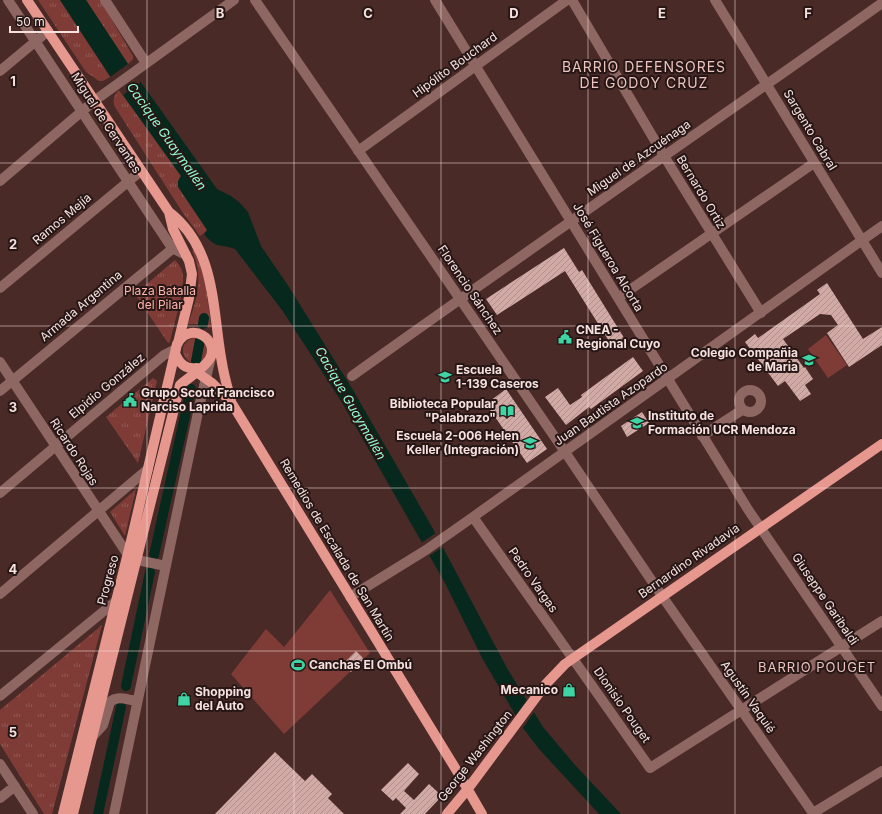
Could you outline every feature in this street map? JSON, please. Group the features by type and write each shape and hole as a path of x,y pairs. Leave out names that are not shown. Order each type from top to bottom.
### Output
{"main road":[{"name":"Miguel de Cervantes","path":"27,0 169,212 184,226 196,244 204,260 210,280"},
{"name":"Miguel de Cervantes","path":"169,212 176,245 186,255 191,266 192,278 189,298 176,349"},
{"name":"Remedios de Escalada de San Martín","path":"210,280 222,362 231,402"},
{"path":"215,306 214,333 211,352 209,361 197,369 183,365 180,362 176,349 183,336 196,333 206,337 211,352 222,362"},
{"name":"Progreso","path":"63,814 115,602 136,558 148,469 176,349"},
{"name":"Remedios de Escalada de San Martín","path":"197,369 231,402 482,814"},
{"name":"Progreso","path":"75,811 136,558 180,385 197,369"},
{"name":"Bernardino Rivadavia","path":"524,714 551,677 572,658 882,444"},
{"name":"George Washington","path":"447,814 467,790 524,714"}],"street":[{"name":"Miguel de Cervantes","path":"8,0 128,181 176,245"},
{"path":"105,0 146,63"},
{"path":"0,181 94,102 234,0"},
{"name":"Florencio Sánchez","path":"255,0 566,452 662,596"},
{"name":"José Figueroa Alcorta","path":"434,0 572,222 702,436 760,527"},
{"name":"Hipólito Bouchard","path":"358,151 567,0"},
{"name":"Bernardo Ortiz","path":"572,0 664,156 761,313"},
{"name":"Sargento Cabral","path":"715,0 882,273"},
{"name":"Miguel de Azcuénaga","path":"352,376 460,298 572,222 882,3"},
{"path":"0,71 48,31"},
{"path":"618,298 814,163"},
{"name":"Ramos Mejía","path":"0,288 141,171"},
{"name":"Juan Bautista Azopardo","path":"350,597 426,550 566,452 882,226"},
{"name":"Armada Argentina","path":"0,391 176,245"},
{"name":"Elpidio González","path":"0,493 164,355 176,349"},
{"path":"114,814 133,700 166,566 211,352"},
{"name":"Ricardo Rojas","path":"0,362 98,511 136,558"},
{"path":"200,403 208,391 213,388 219,389"},
{"path":"702,436 742,410"},
{"path":"0,594 148,469"},
{"name":"Pedro Vargas","path":"473,517 572,658"},
{"name":"Giuseppe Garibaldi","path":"760,527 882,706"},
{"path":"136,558 166,566"},
{"name":"Agustín Vaquié","path":"662,596 814,813"},
{"path":"0,696 115,602"},
{"path":"742,711 882,622"},
{"name":"Dionisio Pouget","path":"572,658 650,768 742,711"},
{"path":"92,737 103,725 110,702 117,698 133,700"},
{"path":"0,764 33,814"},
{"path":"814,813 882,771"},
{"path":"0,798 15,786"}],"green space":[{"path":"38,0 60,0 110,77 103,81 99,81 86,72"},
{"path":"86,0 100,0 133,56 133,59 128,64"},
{"path":"119,90 181,176 179,178 186,198 208,230 200,236 183,213 115,107 114,98"},
{"path":"194,250 201,268 206,288 211,327 209,328 206,325 206,318 202,318 200,324 188,324 198,288 198,269 192,251"},
{"name":"Plaza Batalla del Pilar","path":"175,260 182,271 183,286 170,342 168,343 135,294"},
{"path":"826,335 847,365 828,378 808,349"},
{"path":"198,338 193,363 186,358 183,347 188,340"},
{"path":"203,341 208,352 203,361 198,363"},
{"path":"153,378 157,381 138,463 106,417"},
{"path":"136,489 125,536 110,512"},
{"name":"Canchas El Ombú","path":"330,590 370,653 284,734 231,674 266,629 284,647"},
{"path":"102,625 52,814 44,814 0,744 0,710"}],"water":[{"name":"Cacique Guaymallén","path":"60,0 86,0 128,64 217,189 231,196 248,212 261,246 289,287 353,390 432,527 507,668 543,727 575,765 621,814 599,814 539,749 523,728 482,658 445,583 341,401 282,310 235,249 215,244 204,234 207,230 178,187 178,181 181,176 116,85"}],"pier":[{"path":"128,64 141,82 123,95 110,77"},
{"path":"436,533 443,547 429,556 421,543"},
{"path":"527,700 534,712 523,728 515,716"}],"building":[{"path":"564,248 579,272 582,270 626,341 614,349 565,271 497,315 486,299"},
{"path":"827,283 863,339 882,327 882,345 849,367 827,333 838,325 831,315 820,314 783,339 813,379 805,385 811,394 800,401 785,381 778,386 745,342 755,334 758,338 820,294 817,290"},
{"path":"633,357 643,371 591,409 589,407 566,425 545,397 558,388 570,405 582,397 581,395"},
{"path":"506,389 547,449 527,463 486,404"},
{"path":"642,412 649,423 627,437 621,426"},
{"path":"356,651 364,659 351,672 343,664"},
{"path":"275,752 305,781 312,774 332,794 328,798 344,814 215,814"},
{"path":"408,763 419,774 404,791 414,800 429,784 442,796 425,814 400,814 406,808 396,798 393,801 381,790"}],"waterway":[{"path":"203,324 204,318"},
{"path":"196,361 200,340"},
{"path":"154,555 191,389"},
{"path":"126,686 150,572"},
{"path":"98,814 121,707"}],"place":[{"name":"CNEA - Regional Cuyo","path":"565,337"},
{"name":"Colegio Compañia de Maria","path":"809,360"},
{"name":"Escuela 1-139 Caseros","path":"445,377"},
{"name":"Grupo Scout Francisco Narciso Laprida","path":"130,400"},
{"name":"Biblioteca Popular \"Palabrazo\"","path":"507,411"},
{"name":"Instituto de Formación UCR Mendoza","path":"637,423"},
{"name":"Escuela 2-006 Helen Keller (Integración)","path":"530,443"},
{"name":"Canchas El Ombú","path":"298,665"},
{"name":"Mecanico","path":"569,690"},
{"name":"Shopping del Auto","path":"184,699"}],"district":[{"name":"BARRIO DEFENSORES DE GODOY CRUZ","path":"644,76"},
{"name":"BARRIO POUGET","path":"817,667"}]}
